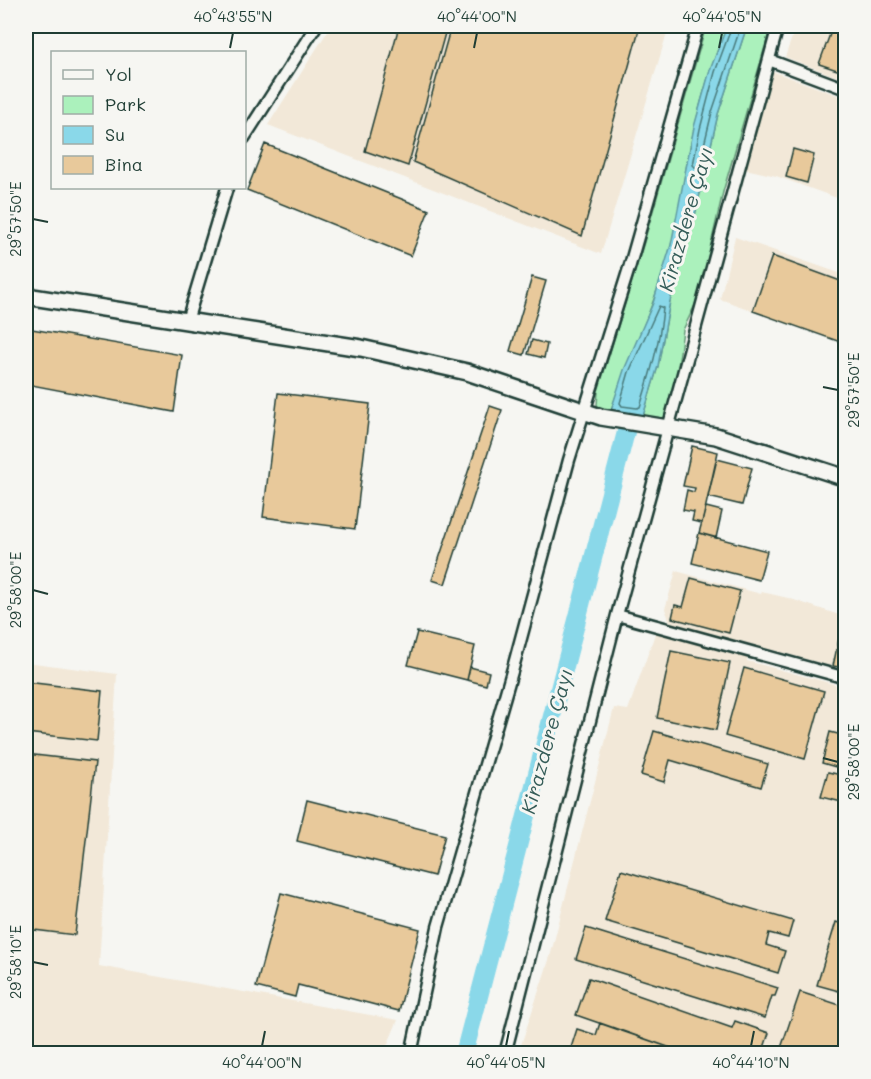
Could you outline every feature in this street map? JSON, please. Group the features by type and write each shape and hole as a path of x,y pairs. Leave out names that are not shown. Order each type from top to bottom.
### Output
{"street":[{"path":"246,135 316,26"},
{"path":"411,1053 438,927 584,412 656,178 698,26"},
{"path":"505,1053 616,615 778,26"},
{"path":"769,60 846,89"},
{"path":"187,321 227,189"},
{"path":"26,296 397,355 467,372 601,417 716,435 846,478"},
{"path":"616,615 846,678"}],"shaded area":[{"path":"331,26 669,26 601,254 268,125"},
{"path":"796,26 845,26 845,80 785,57"},
{"path":"772,71 845,98 845,201 776,176 745,169"},
{"path":"735,237 845,275 845,344 720,299"},
{"path":"676,571 761,594 762,592 788,598 845,617 845,670 670,622 665,609"},
{"path":"656,631 748,657 747,661 845,687 845,1053 518,1054 550,957 614,708 628,710"},
{"path":"26,662 117,674 99,966 398,1020 384,1053 26,1054"}],"green space":[{"path":"706,26 727,26 698,113 666,264 611,410 599,409 598,391 644,242"},
{"path":"747,26 771,26 723,192 703,279 695,305 683,330 677,374 664,420 643,416 658,366 670,301 693,224 718,114"}],"water":[{"path":"727,26 747,26 718,114 693,224 670,301 658,366 643,416 611,410 624,370 653,303 671,245 694,127 710,70"}],"building":[{"path":"399,26 447,26 408,166 365,151"},
{"path":"451,26 640,26 582,236 413,162"},
{"path":"833,26 846,26 846,73 819,64"},
{"path":"265,144 429,210 411,256 247,190"},
{"path":"793,149 814,155 807,183 786,177"},
{"path":"772,256 846,283 846,344 753,311"},
{"path":"532,277 546,281 524,355 510,351"},
{"path":"26,328 182,355 174,412 26,384"},
{"path":"532,340 547,344 544,358 528,354"},
{"path":"278,393 370,404 355,529 263,517"},
{"path":"490,406 502,410 445,584 432,580"},
{"path":"692,446 718,452 702,523 692,521 694,512 683,510 687,490 694,492 695,488 683,486"},
{"path":"717,459 752,468 742,505 708,497"},
{"path":"706,507 722,511 716,538 699,533"},
{"path":"699,533 767,551 759,580 692,563"},
{"path":"691,578 740,591 729,633 672,618 675,605 683,607"},
{"path":"417,632 475,646 467,680 408,665"},
{"path":"839,638 846,640 846,668 833,666"},
{"path":"671,651 730,663 716,730 657,718"},
{"path":"470,667 489,672 486,685 467,680"},
{"path":"744,668 824,691 805,759 725,736"},
{"path":"26,682 102,691 97,741 26,733"},
{"path":"654,731 768,764 761,787 670,760 664,782 641,775"},
{"path":"830,732 846,736 846,770 822,763"},
{"path":"26,754 95,762 75,935 26,929"},
{"path":"828,772 846,776 846,803 821,797"},
{"path":"307,800 445,835 434,876 297,841"},
{"path":"621,870 793,921 788,938 769,933 766,945 785,951 778,973 605,921"},
{"path":"281,893 420,929 399,1011 298,985 295,997 256,987"},
{"path":"836,922 846,925 846,993 817,985"},
{"path":"586,928 778,988 775,996 772,996 765,1018 576,959"},
{"path":"589,978 732,1028 735,1021 769,1033 762,1054 688,1054 576,1015"},
{"path":"800,992 846,1007 846,1054 779,1054"},
{"path":"600,1023 688,1054 569,1054 577,1029 596,1035"}],"waterway":[{"name":"Kirazdere Çayı","path":"464,1054 627,428"}]}
